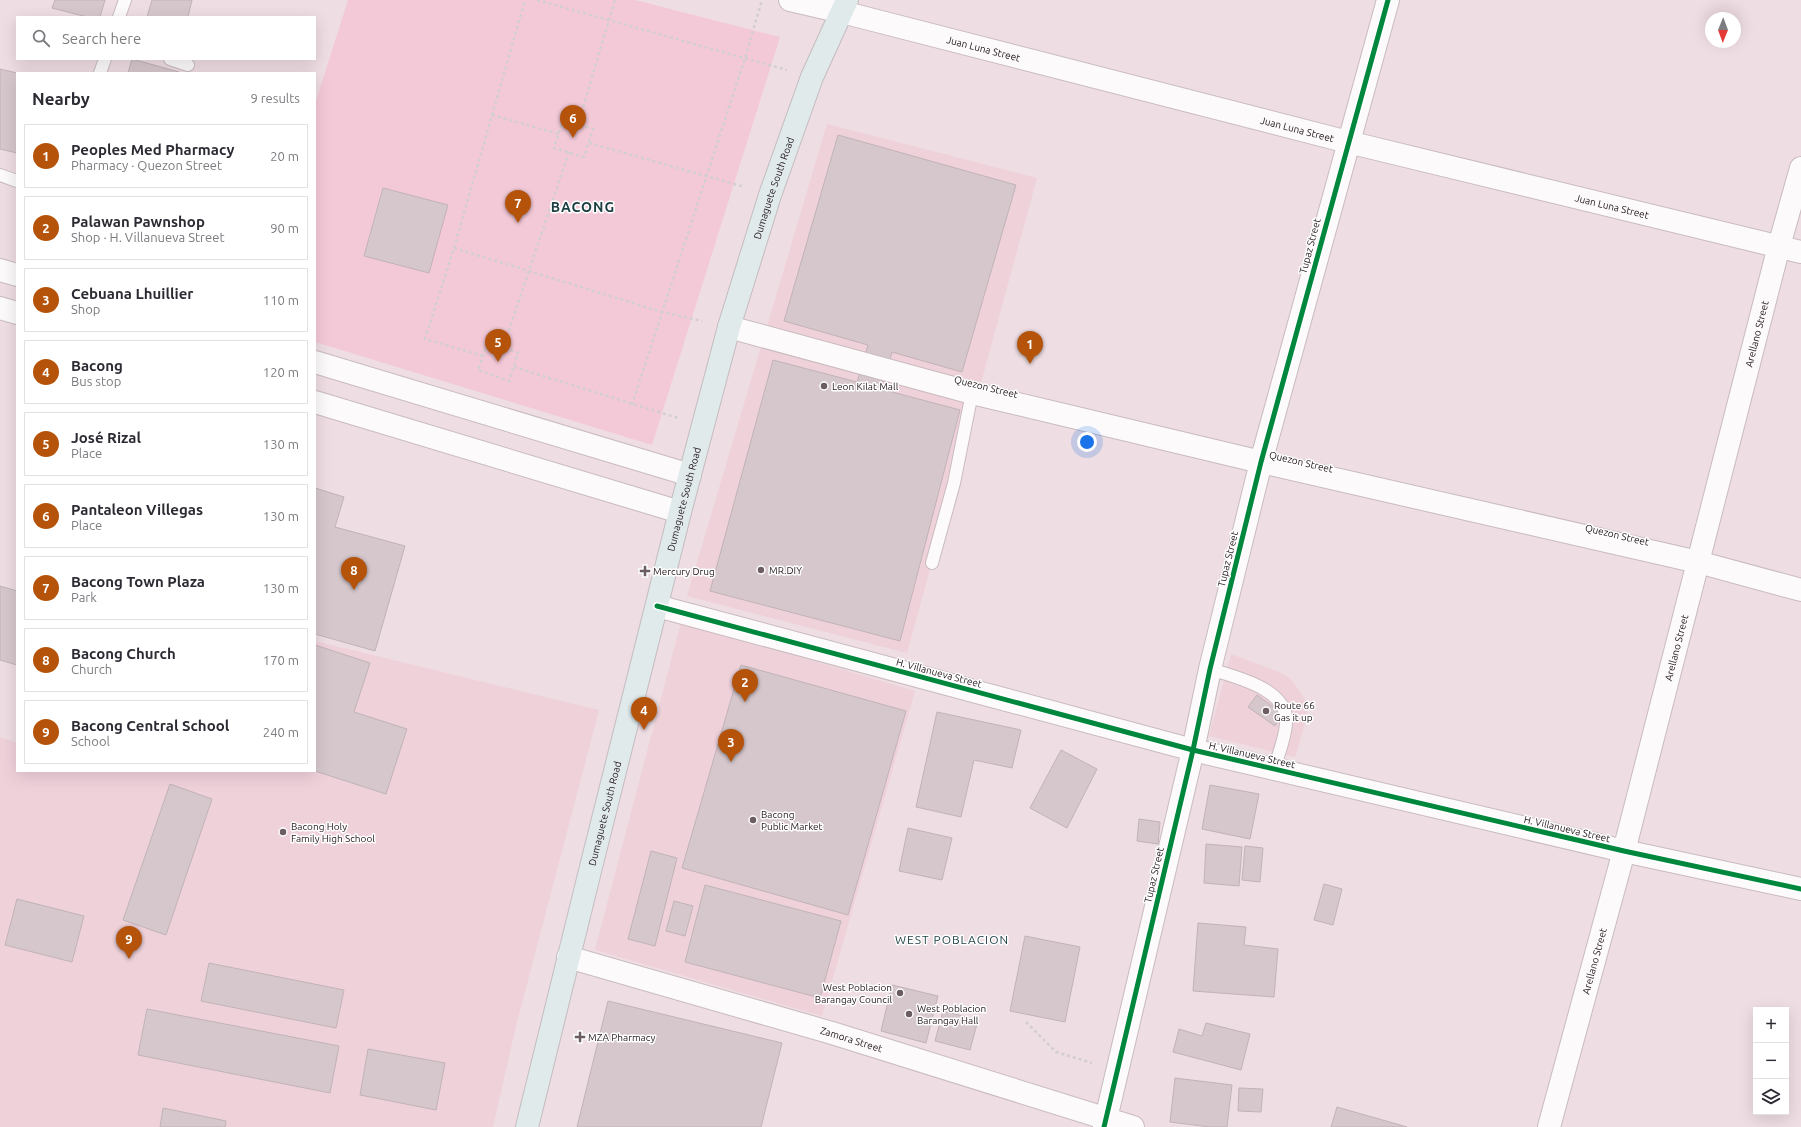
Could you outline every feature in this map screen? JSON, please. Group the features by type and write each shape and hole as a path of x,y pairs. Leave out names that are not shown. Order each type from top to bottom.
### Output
{"main road":[{"name":"Dumaguete South Road","path":"527,1127 568,957 680,512 729,327 770,195 812,77 845,6"}],"street":[{"name":"Juan Luna Street","path":"790,0 845,6 1348,142 1801,252"},
{"name":"Tupaz Street","path":"1105,1123 1210,669 1261,462 1388,0"},
{"name":"Arellano Street","path":"1549,1127 1624,851 1779,246 1801,168"},
{"path":"0,270 16,275"},
{"path":"0,308 16,313"},
{"name":"Quezon Street","path":"729,327 972,393 1261,462 1698,562 1801,590"},
{"path":"316,362 690,475"},
{"path":"316,402 680,512"},
{"name":"H. Villanueva Street","path":"657,606 1192,750 1624,851 1801,889"},
{"name":"Zamora Street","path":"568,957 832,1033 1105,1123 1133,1127"}],"lane":[{"path":"119,16 125,0"},
{"path":"100,72 105,60"},
{"path":"174,60 188,64"},
{"path":"0,175 16,181"},
{"path":"932,563 954,483 972,393"},
{"path":"1210,669 1260,686 1277,698 1285,710 1287,724 1274,769"}],"path":[{"path":"483,356 425,339 454,248 525,0"},
{"path":"537,0 812,77"},
{"path":"578,124 615,0"},
{"path":"632,404 745,58 762,0"},
{"path":"492,115 559,134"},
{"path":"563,120 578,124 593,129 584,157 554,148 563,120"},
{"path":"589,143 770,195"},
{"path":"503,348 569,152"},
{"path":"454,248 662,312 729,327"},
{"path":"488,342 503,348 518,353 509,381 478,370 488,342"},
{"path":"514,367 704,425"},
{"path":"1026,1022 1056,1052 1117,1070"}],"shaded area":[{"path":"348,0 635,0 780,37 652,445 316,342 316,101"},
{"name":"Leon Kilat Mall","path":"827,124 1037,178 907,653 687,596"},
{"name":"Bacong Public Market","path":"681,622 915,691 822,1016 595,950"},
{"name":"Bacong Holy Family High School","path":"316,641 599,710 516,1026 493,1127 0,1127 0,737 16,743 16,772 316,772"},
{"path":"1231,654 1277,671 1291,679 1304,697 1307,707 1307,717 1295,757 1209,736"}],"building":[{"path":"55,0 105,0 100,16 83,16 52,8"},
{"path":"152,0 192,0 188,16 147,16"},
{"path":"132,60 136,60 179,72 128,72"},
{"path":"0,69 16,73 16,153 0,149"},
{"name":"Leon Kilat Mall","path":"838,135 1016,185 962,372 892,352 881,389 960,410 900,641 710,591 773,360 857,382 868,345 784,321"},
{"path":"383,188 448,205 429,273 364,256"},
{"path":"316,488 344,497 335,527 405,546 375,651 316,634"},
{"path":"0,586 16,591 16,665 0,660"},
{"path":"316,645 370,663 354,712 407,729 386,794 316,771"},
{"path":"741,665 906,711 848,915 682,868"},
{"name":"Route 66 Gas it up","path":"1257,695 1283,714 1275,726 1248,707"},
{"path":"937,712 1021,730 1012,768 974,760 961,817 916,807"},
{"path":"1061,750 1097,769 1067,828 1030,808"},
{"path":"170,784 212,799 166,935 123,920"},
{"path":"1210,785 1259,794 1250,839 1202,829"},
{"path":"1139,819 1160,822 1158,844 1137,841"},
{"path":"908,828 952,838 942,880 899,871"},
{"path":"1206,844 1242,847 1239,886 1204,883"},
{"path":"1245,846 1263,848 1260,882 1242,880"},
{"path":"651,851 677,858 655,946 628,939"},
{"path":"1324,884 1342,889 1333,925 1314,920"},
{"path":"705,885 841,921 820,998 685,962"},
{"path":"17,899 84,916 72,962 5,945"},
{"path":"674,901 693,906 685,936 666,931"},
{"path":"1198,923 1246,927 1244,945 1278,949 1274,997 1193,991"},
{"path":"1025,936 1080,947 1065,1022 1010,1011"},
{"path":"209,963 344,990 336,1028 201,1001"},
{"name":"West Poblacion Barangay Hall","path":"892,985 938,996 926,1043 881,1031"},
{"path":"608,1001 782,1043 761,1127 577,1127"},
{"path":"147,1009 339,1046 330,1093 138,1055"},
{"path":"943,1011 978,1020 970,1050 935,1041"},
{"path":"1206,1023 1250,1034 1241,1070 1173,1052 1179,1029 1202,1036"},
{"path":"368,1049 445,1063 436,1110 360,1095"},
{"path":"1175,1078 1232,1085 1227,1127 1210,1127 1170,1122"},
{"path":"1239,1088 1263,1089 1261,1112 1238,1111"},
{"path":"1337,1107 1407,1127 1331,1127"},
{"path":"163,1108 226,1121 225,1127 160,1127"}],"cycle path":[{"path":"1104,1127 1193,750 1210,669 1261,462 1388,0"},
{"path":"657,606 1193,750 1624,851 1801,889"}],"place":[{"name":"Pantaleon Villegas","path":"573,138"},
{"name":"Bacong Town Plaza","path":"518,223"},
{"name":"José Rizal","path":"498,362"},
{"name":"Peoples Med Pharmacy","path":"1030,364"},
{"name":"Leon Kilat Mall","path":"824,386"},
{"name":"MR.DIY","path":"761,570"},
{"name":"Mercury Drug","path":"645,571"},
{"name":"Bacong Church","path":"354,590"},
{"name":"Palawan Pawnshop","path":"745,702"},
{"name":"Route 66 Gas it up","path":"1266,711"},
{"name":"Bacong","path":"644,730"},
{"name":"Cebuana Lhuillier","path":"731,762"},
{"name":"Bacong Public Market","path":"753,820"},
{"name":"Bacong Holy Family High School","path":"283,832"},
{"name":"Bacong Central School","path":"129,959"},
{"name":"West Poblacion Barangay Council","path":"900,993"},
{"name":"West Poblacion Barangay Hall","path":"909,1014"},
{"name":"MZA Pharmacy","path":"580,1037"}],"district":[{"name":"BACONG","path":"583,207"},
{"name":"WEST POBLACION","path":"952,939"}]}
